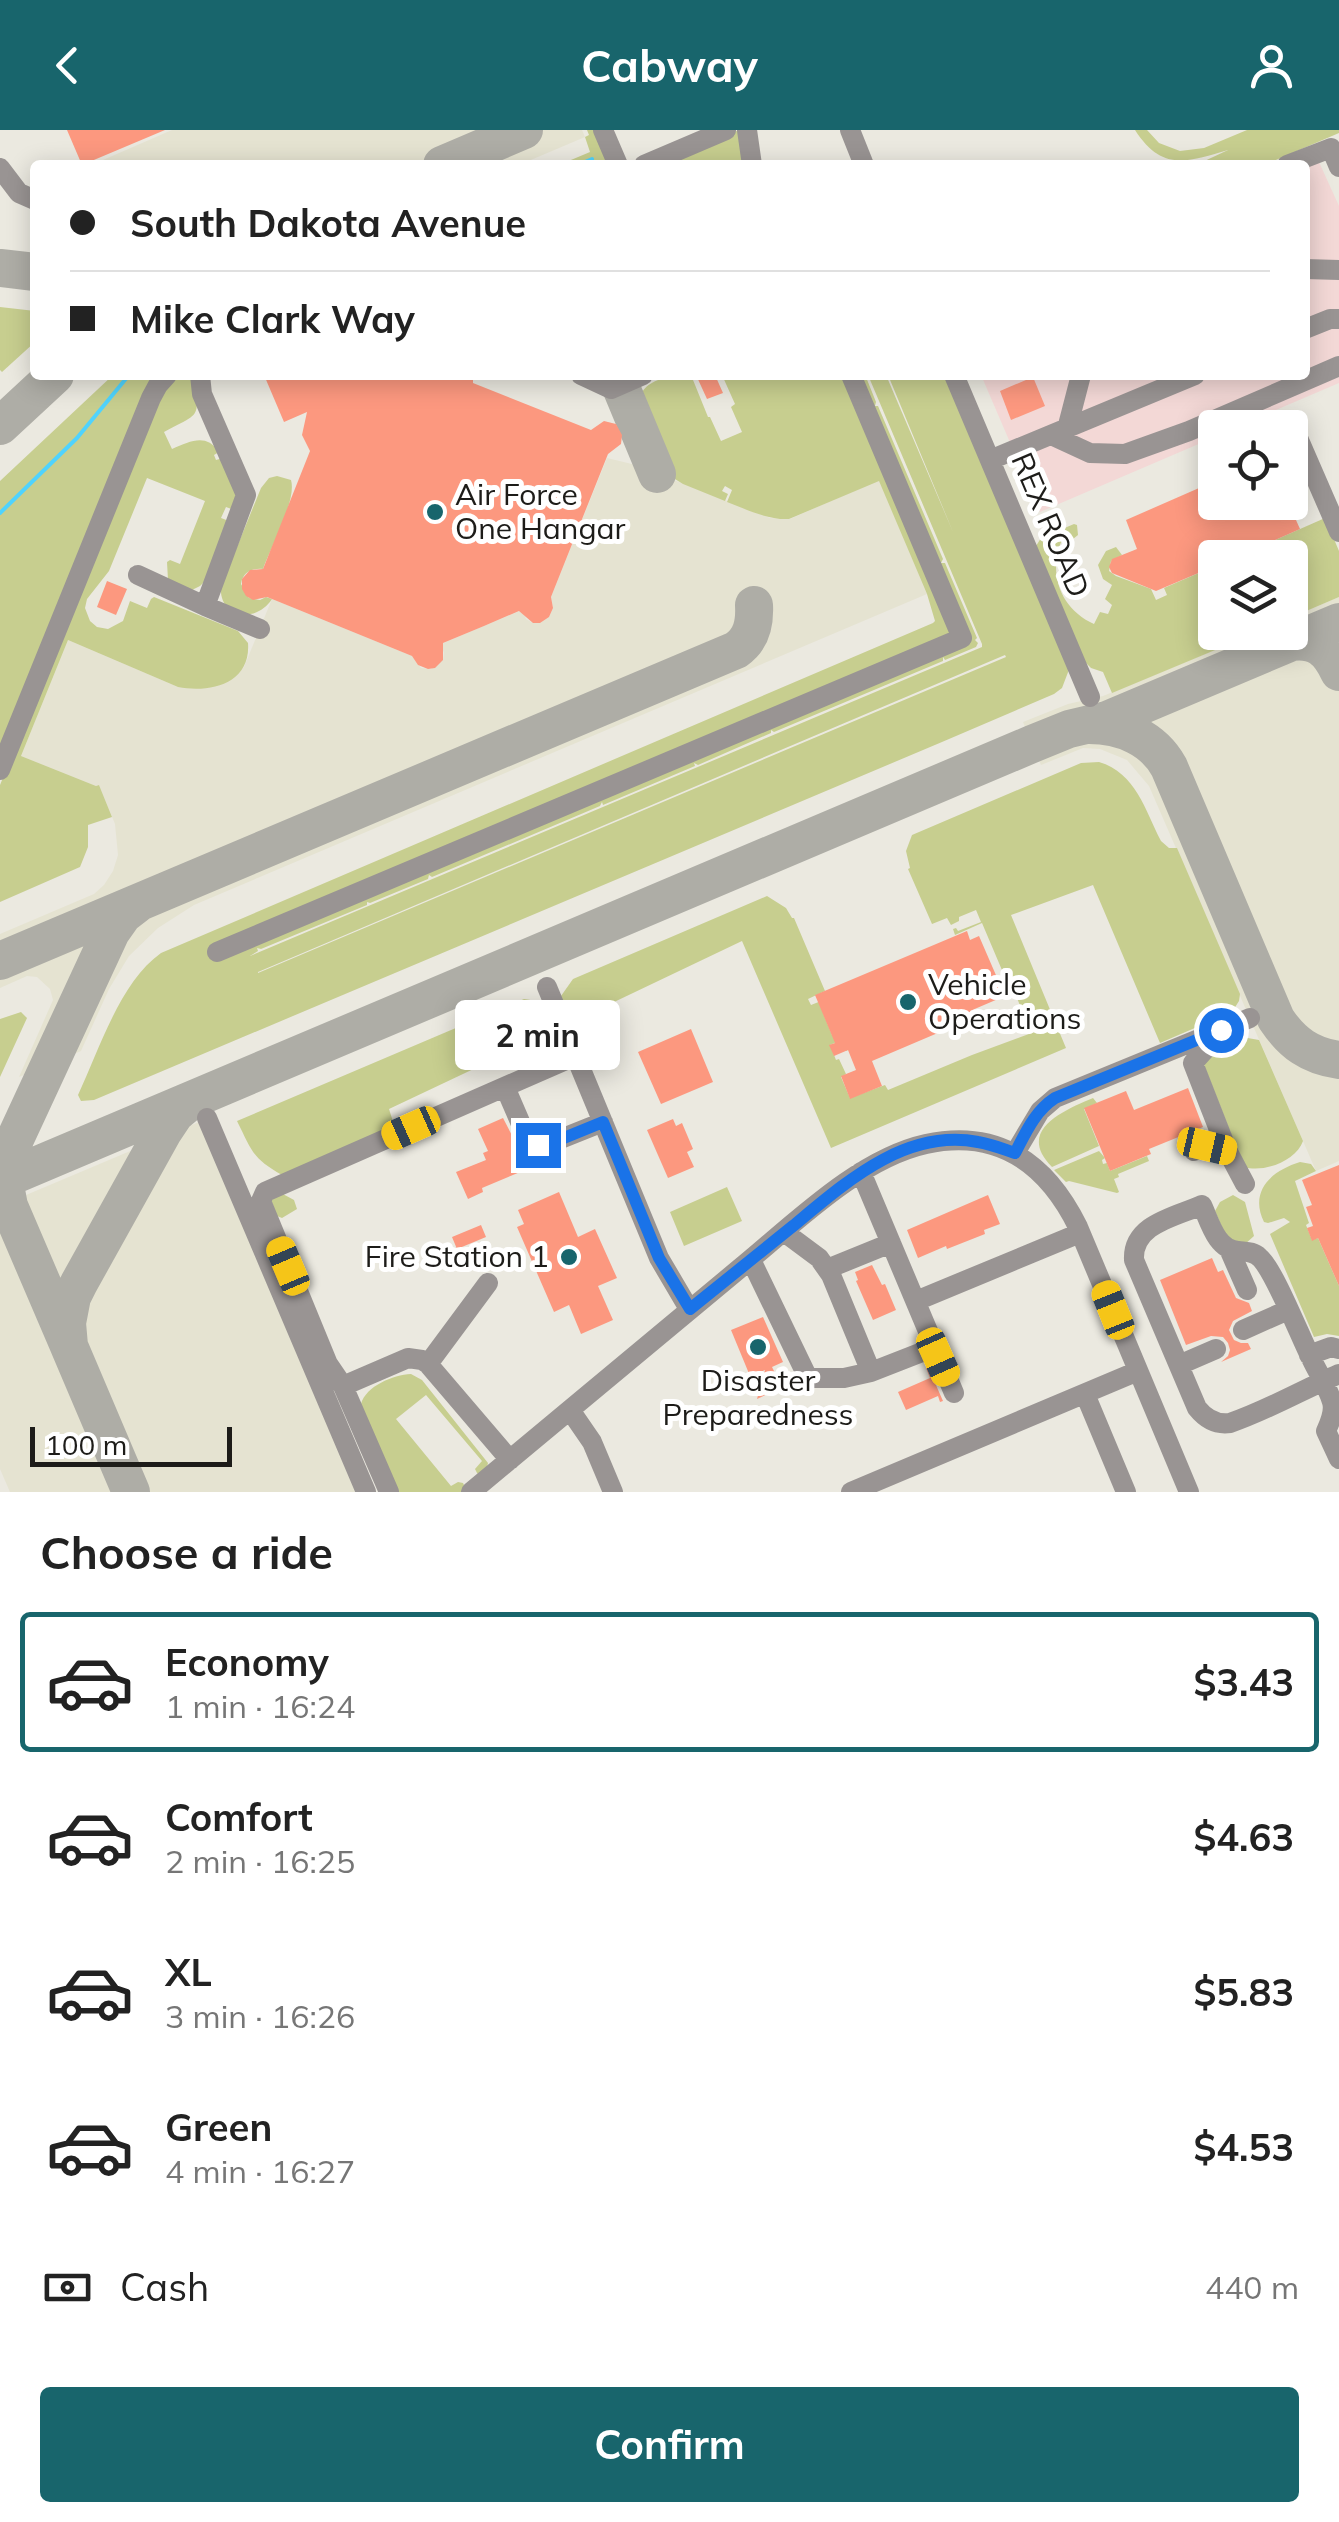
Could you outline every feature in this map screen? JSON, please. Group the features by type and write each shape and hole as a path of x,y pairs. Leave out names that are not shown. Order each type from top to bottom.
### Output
{"street":[{"path":"603,130 616,160"},
{"path":"656,160 726,130"},
{"path":"747,130 751,160"},
{"path":"850,130 862,160"},
{"path":"1300,160 1330,148 1339,167"},
{"path":"0,168 19,193 30,198"},
{"path":"1310,269 1339,270"},
{"path":"1310,327 1336,315"},
{"path":"1310,379 1339,366"},
{"path":"0,770 151,398 162,380"},
{"path":"201,380 202,394 246,495 204,606"},
{"path":"592,380 611,389 632,380"},
{"path":"217,952 962,638 853,380"},
{"name":"REX ROAD","path":"956,380 1090,698"},
{"path":"1059,432 1079,380"},
{"path":"990,460 1183,380"},
{"path":"1059,432 1090,453 1125,454 1307,380"},
{"path":"1308,461 1339,532"},
{"path":"138,575 260,629"},
{"path":"547,987 659,1258 690,1309"},
{"path":"1015,1153 1036,1115 1055,1098 1250,1018"},
{"path":"1221,1030 1193,1063 1244,1184"},
{"path":"243,1202 575,1056"},
{"path":"505,1087 527,1138 538,1145 603,1122"},
{"path":"207,1118 366,1492"},
{"path":"471,1492 861,1172 893,1154 931,1143 964,1140 1015,1153 1060,1194 1189,1492"},
{"path":"1194,1151 1207,1146 1227,1150"},
{"path":"861,1172 954,1394"},
{"path":"265,1192 261,1201 328,1364 343,1386 388,1492"},
{"path":"1331,1378 1278,1404 1222,1424 1210,1420 1197,1408 1179,1365 1162,1304 1134,1260 1134,1245 1145,1230 1202,1205 1224,1247 1262,1259 1309,1355 1331,1378 1334,1406 1326,1431 1339,1458"},
{"path":"784,1232 819,1258 827,1269 871,1372"},
{"path":"916,1301 1080,1233"},
{"path":"827,1269 891,1242"},
{"path":"1229,1249 1247,1290"},
{"path":"751,1260 808,1378 844,1378 871,1372 935,1347"},
{"path":"428,1364 488,1283"},
{"path":"1243,1330 1288,1310"},
{"path":"1309,1355 1331,1347 1339,1350"},
{"path":"1179,1365 1216,1349"},
{"path":"343,1386 408,1358 422,1360 510,1460"},
{"path":"851,1492 1138,1371"},
{"path":"1085,1394 1126,1492"},
{"path":"570,1410 592,1442 613,1492"}],"shaded area":[{"path":"172,130 582,130 585,137 531,160 103,160"},
{"path":"1319,162 1339,206 1339,383 1276,410 1198,410 1198,444 1040,512 983,380 1310,380 1310,165"},
{"path":"607,458 636,465 770,518 790,519 879,480 927,594 194,905 158,928 129,956 81,1051 19,1077 53,1000 50,989 37,977 27,976 0,988 0,934 94,894 113,871 118,855 115,824 99,785 21,756 68,640 178,687 222,684 244,667 272,599 412,656 421,668 431,669 443,660 441,644 522,610 533,623 549,617 553,608 551,597"},
{"path":"1339,597 1339,1161 1316,1171 1149,786 1127,760 1100,749 1083,748 1041,765 1023,722 1068,704 1103,696 1215,650 1308,650 1308,610"},
{"path":"199,1122 356,1492 10,1492 0,1469 0,1206"}],"green space":[{"path":"587,130 599,130 610,160 571,160 590,152 585,137 589,135"},
{"path":"739,130 747,160 668,160"},
{"path":"1135,130 1147,130 1159,143 1180,151 1204,148 1247,130 1339,130 1276,160 1207,160 1228,150 1176,160 1155,153"},
{"path":"0,307 30,310 30,347 0,370"},
{"path":"108,380 158,380 0,760 0,481"},
{"path":"172,380 194,380 195,412 164,432 172,449 198,440 214,446 219,452 214,455 216,460 223,458 237,495 234,510 226,507 221,518 229,521 206,580 190,591 168,580 167,562 180,564 205,501 147,478 109,571 87,599 85,608 90,621 108,629 123,621 130,601 147,608 154,597 238,631 248,643 247,657 236,677 226,683 190,689 68,640 21,756 99,785 112,817 88,825 88,847 80,867 0,902 0,785 158,394"},
{"path":"660,380 693,380 721,441 742,432 724,380 848,380 969,641 859,380 867,380 943,559 941,563 945,563 977,638 976,647 945,660 943,657 943,661 771,730 698,765 694,763 695,766 429,875 428,879 367,905 257,948 250,956 982,647 870,380 888,380 953,532 890,380 949,380 1070,667 1062,688 94,1100 81,1101 78,1095 122,999 161,953 935,621 879,481 789,519 758,514 727,502 732,490 725,486 725,501 683,484 670,476 639,403 649,385","holes":["1005,655 1006,657 258,973"]},
{"path":"269,478 291,480 287,511 263,569 249,572 241,584 249,598 272,599 256,612 239,614 225,605 221,586 261,488"},
{"path":"1325,518 1339,551 1339,597 1308,610 1308,540 1275,540"},
{"path":"1077,525 1078,535 1073,539 1065,534 1059,547 1056,573 1072,608 1094,624 1100,612 1108,614 1112,605 1105,599 1112,585 1103,579 1098,565 1106,551 1116,547 1122,555 1111,561 1109,571 1151,589 1156,600 1167,595 1164,588 1198,573 1198,650 1215,650 1112,693 1103,672 1083,660 1036,546 1041,538"},
{"path":"1099,762 1112,767 1131,784 1161,841 1169,848 1177,848 1240,994 1232,1012 1160,1043 1093,885 1011,915 1051,1012 1029,1020 1013,988 1010,989 982,923 955,935 953,929 958,931 981,922 976,910 951,925 947,918 932,924 908,869 906,851 912,835 1081,763"},
{"path":"767,896 794,918 825,991 808,999 811,1005 826,999 823,1013 832,1035 840,1033 848,1050 841,1040 830,1045 846,1074 841,1077 850,1098 885,1085 888,1090 1056,1024 1066,1048 831,1148 742,941 568,1024 561,996 573,979"},
{"path":"524,999 545,1009 556,1030 389,1109 395,1128 282,1175 254,1153 237,1121"},
{"path":"21,1012 27,1018 0,1077 0,1019"},
{"path":"1242,1037 1259,1040 1303,1141 1287,1160 1261,1168 1244,1167 1202,1060 1224,1042"},
{"path":"1093,1098 1097,1103 1084,1109 1099,1146 1052,1167 1042,1154 1041,1132 1058,1115"},
{"path":"1099,1151 1110,1171 1147,1156 1149,1161 1118,1174 1114,1179 1117,1193 1066,1182 1054,1170"},
{"path":"1300,1162 1311,1164 1316,1171 1295,1181 1312,1240 1318,1238 1339,1286 1339,1336 1314,1337 1270,1234 1290,1222 1284,1218 1264,1222 1260,1211 1261,1192 1266,1184 1280,1171"},
{"path":"727,1187 742,1221 684,1246 670,1212"},
{"path":"281,1193 294,1200 297,1209 282,1218 277,1216 271,1200"},
{"path":"1233,1195 1245,1202 1254,1236 1244,1245 1227,1239 1215,1211 1220,1202"},
{"path":"411,1374 422,1380 488,1463 486,1471 479,1475 475,1469 482,1461 426,1395 396,1419 451,1486 463,1483 461,1492 398,1492 361,1404 368,1392 381,1383"}],"building":[{"path":"67,130 165,130 94,160 80,160"},
{"name":"Air Force One Hangar","path":"266,380 473,380 591,430 604,421 616,424 622,435 621,444 608,454 551,597 553,608 549,617 533,623 519,611 443,643 443,660 428,669 418,665 412,656 272,599 253,600 246,596 242,579 250,570 263,569 310,451 302,435 307,412 284,422"},
{"path":"698,380 717,380 723,393 707,399"},
{"path":"1034,380 1045,406 1011,420 1000,391"},
{"path":"1198,488 1198,520 1296,520 1300,529 1275,540 1198,540 1198,573 1156,591 1112,573 1109,567 1112,559 1137,549 1126,520"},
{"path":"107,581 127,589 116,615 97,607"},
{"name":"Vehicle Operations","path":"967,931 970,940 979,936 1005,996 970,1011 973,1018 872,1061 882,1086 850,1099 841,1076 856,1070 848,1050 834,1056 829,1045 835,1043 815,995"},
{"path":"691,1029 713,1082 661,1104 638,1052"},
{"path":"1188,1088 1203,1127 1149,1149 1151,1154 1110,1171 1084,1108 1126,1091 1134,1110"},
{"path":"503,1118 525,1170 482,1188 483,1192 468,1199 456,1172 486,1160 483,1153 488,1151 478,1129"},
{"path":"673,1119 676,1126 682,1123 693,1149 687,1152 694,1167 668,1178 647,1130"},
{"path":"1339,1165 1339,1286 1318,1238 1312,1241 1307,1228 1313,1226 1306,1207 1312,1205 1302,1180"},
{"name":"Fire Station 1","path":"559,1192 578,1237 595,1229 617,1278 598,1286 613,1320 581,1334 569,1305 554,1312 517,1227 524,1224 518,1210"},
{"path":"988,1195 1000,1224 984,1230 985,1234 918,1258 907,1230"},
{"path":"481,1225 486,1237 457,1249 452,1237"},
{"path":"1212,1258 1218,1272 1223,1270 1236,1298 1249,1303 1252,1311 1233,1321 1229,1330 1234,1340 1248,1343 1251,1349 1221,1362 1230,1350 1223,1337 1211,1336 1186,1345 1160,1280"},
{"path":"872,1265 896,1310 873,1320 855,1272"},
{"name":"Disaster Preparedness","path":"763,1317 783,1362 772,1367 782,1387 757,1399 765,1370 750,1376 731,1330"},
{"path":"928,1367 943,1401 938,1396 906,1410 898,1392 930,1378"}],"waterway":[{"path":"0,513 77,438 125,380"}],"taxiway":[{"path":"454,160 524,130"},
{"path":"0,268 30,271"},
{"path":"0,426 50,380"},
{"path":"620,385 657,474"},
{"path":"0,961 736,650 751,630 754,605"},
{"path":"0,1181 1032,744 1069,729 1107,720 1339,622"},
{"path":"1308,642 1321,648 1339,672"},
{"path":"1089,725 1113,727 1135,735 1162,757 1276,1019 1303,1047 1339,1060"},
{"path":"69,1346 9,1206 7,1164 111,932 136,905"},
{"path":"131,1492 69,1346 67,1323 79,1283 163,1132 187,1104"}],"place":[{"name":"Air Force One Hangar","path":"435,512"},
{"name":"Vehicle Operations","path":"908,1002"},
{"name":"Fire Station 1","path":"569,1257"},
{"name":"Disaster Preparedness","path":"758,1347"}],"route":[{"path":"538,1145 603,1122 659,1258 690,1309 868,1167 893,1154 931,1143 964,1140 1015,1153 1036,1115 1055,1098 1221,1030"}]}
